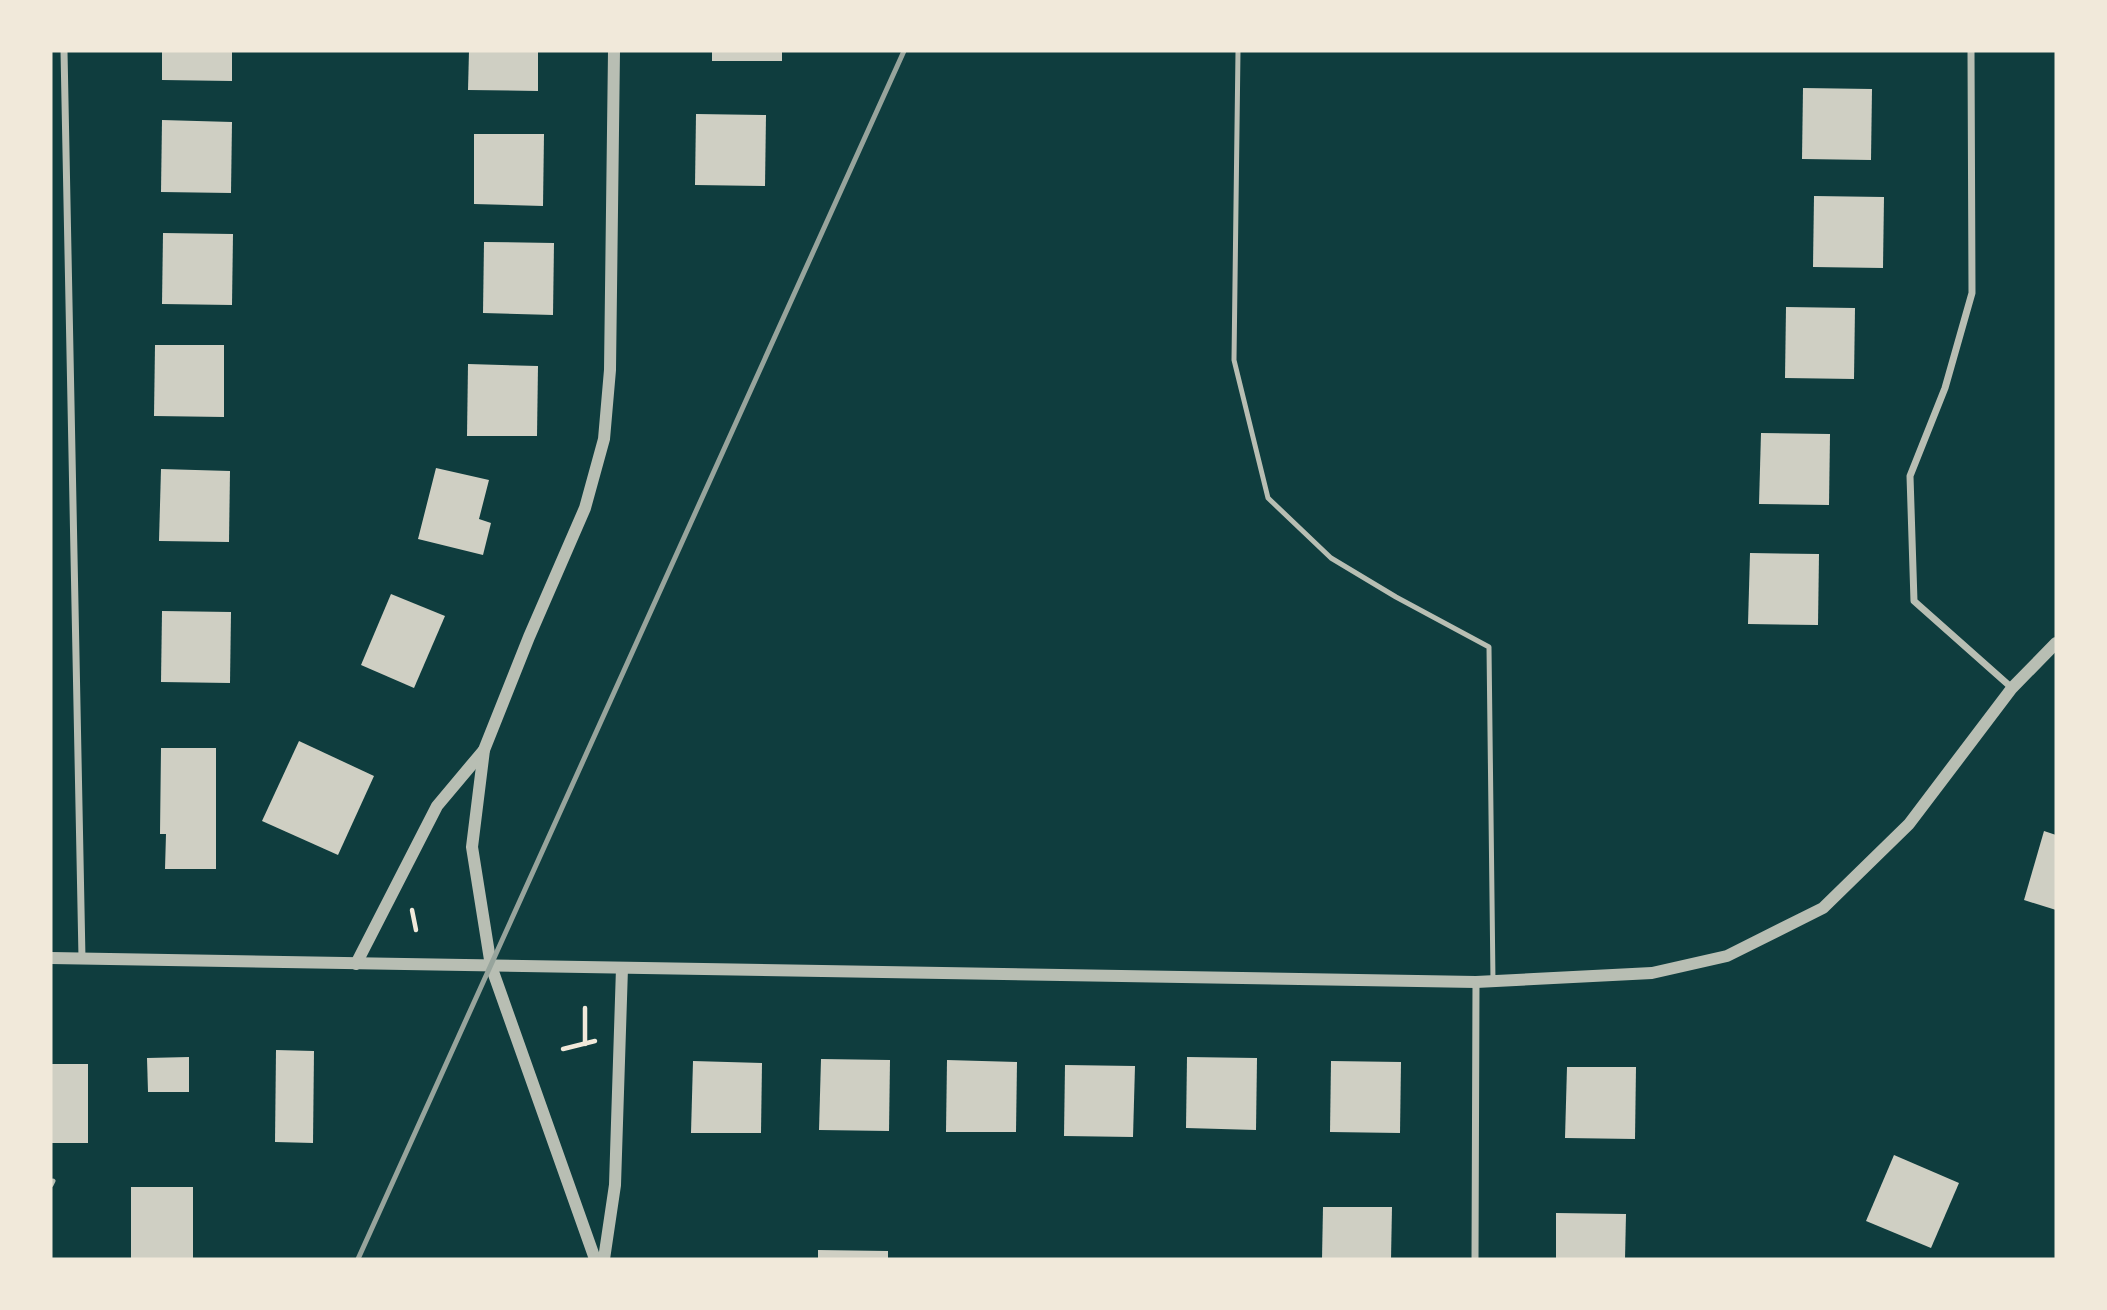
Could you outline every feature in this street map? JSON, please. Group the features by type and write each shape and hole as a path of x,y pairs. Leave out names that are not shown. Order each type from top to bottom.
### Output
{"street":[{"path":"64,51 82,958"},
{"path":"595,1259 491,966 472,848 484,750 585,508 604,439 610,370 614,51"},
{"path":"1971,51 1972,293 1945,388 1910,476 1914,601 2012,688"},
{"path":"51,958 1476,982 1652,973 1727,956 1823,908 1909,824 2012,688 2056,643"},
{"path":"356,964 438,806 484,750"},
{"path":"604,1259 615,1185 622,968"},
{"path":"1475,1259 1476,982"}],"lane":[{"path":"1238,51 1234,360 1268,498 1331,558 1489,647 1493,981"}],"path":[{"path":"412,908 416,930"},
{"path":"584,1008 584,1044"},
{"path":"563,1049 602,1039"}],"building":[{"path":"162,51 232,51 232,81 162,80"},
{"path":"469,51 538,51 538,91 468,90"},
{"path":"712,51 782,51 782,61 712,61"},
{"path":"1803,88 1872,89 1871,160 1802,159"},
{"path":"696,114 766,115 765,186 695,185"},
{"path":"162,120 232,122 231,193 161,192"},
{"path":"474,134 544,134 543,206 474,204"},
{"path":"1814,196 1884,197 1883,268 1813,267"},
{"path":"163,233 233,234 232,305 162,304"},
{"path":"484,242 554,243 553,315 483,313"},
{"path":"1786,307 1855,308 1854,379 1785,378"},
{"path":"155,345 224,345 224,417 154,416"},
{"path":"468,364 538,366 537,436 467,436"},
{"path":"1761,433 1830,434 1829,505 1759,504"},
{"path":"436,468 489,480 479,519 491,523 483,555 418,539"},
{"path":"161,469 230,471 229,542 159,541"},
{"path":"1750,553 1819,554 1818,625 1748,624"},
{"path":"391,594 445,616 414,688 361,665"},
{"path":"162,611 231,612 230,683 161,682"},
{"path":"299,741 374,776 338,855 262,821"},
{"path":"161,748 216,748 216,869 165,869 166,834 160,834"},
{"path":"2044,831 2056,835 2056,910 2024,900"},
{"path":"276,1050 314,1051 313,1143 275,1142"},
{"path":"189,1057 189,1092 148,1092 147,1058"},
{"path":"1187,1057 1257,1058 1256,1130 1186,1128"},
{"path":"821,1059 890,1060 889,1131 819,1130"},
{"path":"947,1060 1017,1062 1016,1132 946,1132"},
{"path":"693,1061 762,1063 761,1133 691,1133"},
{"path":"1331,1061 1401,1062 1400,1133 1330,1132"},
{"path":"51,1064 88,1064 88,1143 51,1143"},
{"path":"1065,1065 1135,1066 1133,1137 1064,1136"},
{"path":"1567,1067 1636,1067 1635,1139 1565,1138"},
{"path":"1894,1155 1959,1183 1931,1248 1866,1221"},
{"path":"131,1187 193,1187 193,1259 131,1259"},
{"path":"1323,1207 1392,1207 1391,1259 1322,1259"},
{"path":"1556,1213 1626,1214 1625,1259 1556,1259"},
{"path":"818,1250 888,1251 888,1259 818,1259"}],"railway":[{"path":"358,1259 904,51"}]}
